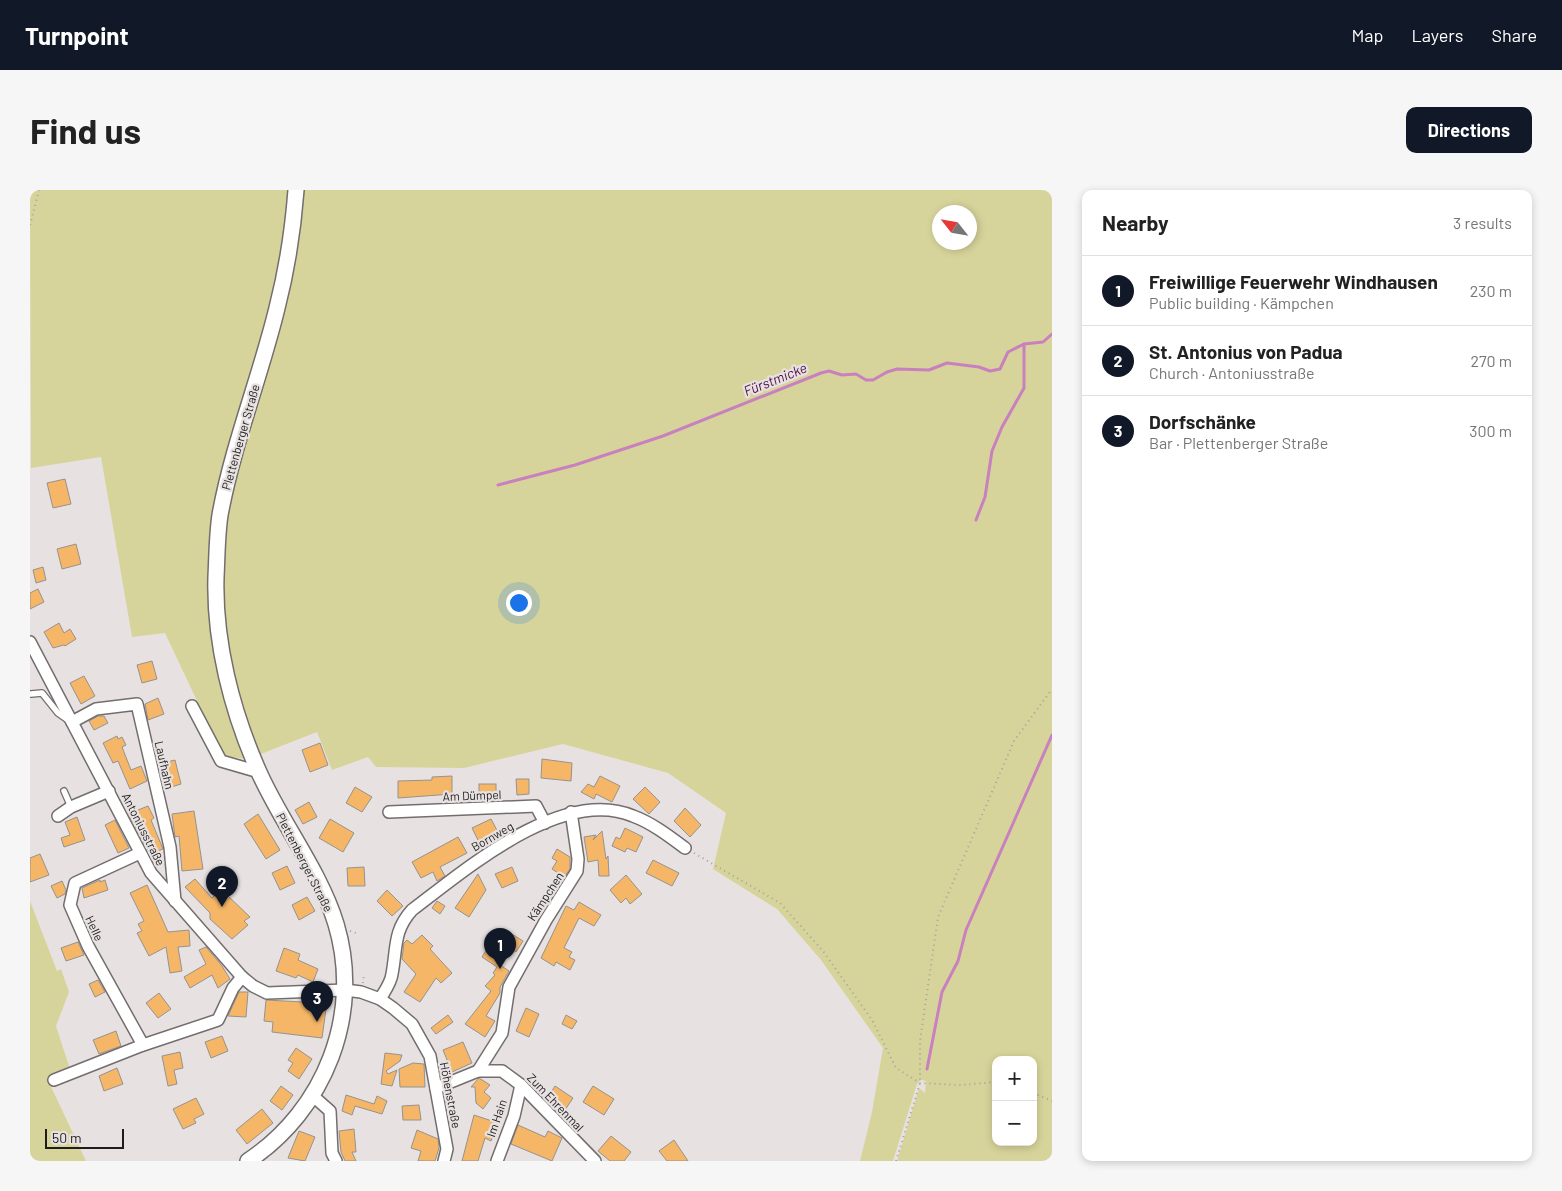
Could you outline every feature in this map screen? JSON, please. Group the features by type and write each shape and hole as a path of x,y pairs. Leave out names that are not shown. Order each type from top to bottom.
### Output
{"main road":[{"name":"Plettenberger Straße","path":"248,1161 286,1131 312,1096 329,1065 336,1045 345,990 341,947 336,923 324,895 259,772 243,734 233,697 217,619 216,578 220,519 233,456 279,302 294,226 296,190"}],"street":[{"name":"Antoniusstraße","path":"30,642 151,874 242,977 253,986 268,993 281,994 345,990"},
{"name":"Laufhahn","path":"72,722 96,709 137,704 170,847 175,901"},
{"path":"192,706 221,761 259,772"},
{"name":"Antoniusstraße","path":"58,816 71,807 109,792"},
{"name":"Am Dümpel","path":"389,812 536,806 545,823"},
{"name":"Bornweg","path":"380,999 392,976 395,942 401,921 412,910 489,852 545,823 571,812 606,809 632,815 685,848"},
{"name":"Kämpchen","path":"478,1071 502,1033 509,987 546,920 577,871 578,859 571,812"},
{"name":"Helle","path":"140,853 75,883 70,906 88,946 143,1045"},
{"path":"54,1080 143,1045 218,1020 234,988 242,977"},
{"name":"Höhenstraße","path":"345,990 361,992 380,999 412,1024 430,1056 448,1149 444,1161"},
{"name":"Zum Ehrenmal","path":"436,1088 478,1071 502,1071 521,1085 595,1161"},
{"name":"Im Hain","path":"497,1161 514,1116 521,1085"},
{"path":"312,1096 330,1111 332,1153 336,1161"}],"lane":[{"path":"31,694 42,693 58,713 72,722"},
{"path":"64,791 71,807"}],"path":[{"path":"30,225 39,190"},
{"path":"896,1161 920,1083 920,1041 938,917 1014,741 1052,689"},
{"path":"685,848 780,904 823,952 872,1020 896,1068 920,1083 960,1085 992,1082"},
{"path":"1037,1095 1052,1101"}],"shaded area":[{"path":"30,190 1052,190 1052,1161 897,1161 919,1088 925,1093 926,1081 921,1080 917,1084 893,1161 860,1161 872,1112 883,1048 821,960 777,909 713,869 726,813 668,773 563,744 464,768 376,767 368,757 332,770 317,732 248,759 223,756 165,633 132,637 101,457 31,468"},
{"path":"30,901 57,971 61,969 69,992 56,1026 70,1069 47,1078 86,1161 30,1161"}],"building":[{"path":"65,479 71,504 53,508 47,483"},
{"path":"76,544 81,564 62,569 57,549"},
{"path":"43,567 46,580 36,583 33,570"},
{"path":"38,589 44,602 30,609 30,593"},
{"path":"59,623 64,633 70,629 76,639 65,646 53,648 44,632"},
{"path":"152,661 157,679 142,683 137,665"},
{"path":"84,676 95,696 81,704 70,683"},
{"path":"158,698 164,714 148,720 145,704"},
{"path":"98,716 104,716 108,723 94,730 89,721"},
{"path":"117,736 118,739 122,737 126,745 122,747 131,770 141,766 147,781 130,789 118,761 113,763 103,743"},
{"path":"320,743 328,765 310,772 302,750"},
{"path":"542,759 572,763 571,781 541,778"},
{"path":"175,760 181,784 165,789 159,764"},
{"path":"452,776 452,794 398,798 398,781 432,780 432,777"},
{"path":"600,776 620,786 612,802 596,794 594,799 581,792 588,784 594,787"},
{"path":"516,779 529,779 529,794 517,795"},
{"path":"479,784 496,784 496,800 479,800"},
{"path":"355,787 372,797 362,812 346,803"},
{"path":"645,787 660,802 649,814 633,799"},
{"path":"309,802 317,817 303,824 295,810"},
{"path":"148,806 154,818 151,820 163,849 150,854 128,814"},
{"path":"685,808 701,825 690,837 674,821"},
{"path":"194,811 203,869 182,871 179,836 175,837 172,814"},
{"path":"258,814 280,850 266,859 244,824"},
{"path":"77,817 85,840 64,847 61,838 70,835 65,822"},
{"path":"330,819 354,833 343,852 319,838"},
{"path":"491,819 500,836 481,846 472,828"},
{"path":"115,820 129,848 118,853 105,825"},
{"path":"625,828 643,837 636,852 627,848 625,852 612,846 616,837 620,839"},
{"path":"602,831 606,859 608,856 609,876 599,876 598,860 588,862 584,837 596,835 593,840"},
{"path":"458,837 467,853 440,867 445,876 437,881 433,872 421,878 412,862"},
{"path":"557,849 570,857 570,869 564,877 552,869 557,861 552,858"},
{"path":"40,854 49,875 30,882 30,858"},
{"path":"653,860 679,873 672,886 646,873"},
{"path":"287,866 295,883 280,890 272,873"},
{"path":"364,867 365,886 348,886 347,868"},
{"path":"512,867 518,881 502,888 495,874"},
{"path":"478,874 486,890 469,917 455,908"},
{"path":"626,875 642,894 630,904 626,898 621,903 610,890"},
{"path":"195,879 212,898 223,887 227,895 250,917 244,921 248,925 232,939 210,919 210,913 185,887"},
{"path":"100,880 100,882 105,880 108,890 84,898 82,888"},
{"path":"62,881 66,890 65,894 57,898 51,886"},
{"path":"147,885 168,932 189,930 190,946 178,947 182,971 170,973 166,947 149,956 137,933 142,931 138,924 144,921 130,893"},
{"path":"387,890 403,906 392,916 377,901"},
{"path":"307,897 315,911 299,920 292,905"},
{"path":"437,901 445,906 440,914 432,908"},
{"path":"579,902 601,915 594,926 579,918 564,948 572,952 569,957 575,960 570,970 556,962 554,966 541,958 566,906 574,910"},
{"path":"504,929 523,941 516,952 511,948 500,965 509,971 500,987 500,993 486,1016 495,1021 485,1037 465,1024 491,991 485,986 495,975 493,973 497,967 482,957 487,949 490,951"},
{"path":"422,935 433,946 430,949 452,973 441,983 436,978 420,1002 404,992 416,974 402,959 404,943 407,940 412,944"},
{"path":"78,942 84,955 66,961 61,948"},
{"path":"206,947 230,979 218,988 212,975 190,988 184,977 206,964 199,950"},
{"path":"284,948 300,954 298,960 318,969 313,982 298,975 296,978 276,971"},
{"path":"98,980 105,992 95,997 89,984"},
{"path":"239,992 248,992 246,1017 228,1016"},
{"path":"159,993 171,1009 158,1018 146,1003"},
{"path":"303,999 327,1002 322,1038 272,1032 273,1022 264,1021 266,1000 303,1002"},
{"path":"526,1008 539,1014 529,1037 516,1031"},
{"path":"448,1015 453,1022 436,1034 431,1028"},
{"path":"566,1015 577,1021 572,1029 562,1024"},
{"path":"116,1031 121,1046 99,1054 93,1040"},
{"path":"222,1036 228,1051 211,1058 205,1042"},
{"path":"463,1042 472,1063 452,1072 443,1050"},
{"path":"296,1048 312,1059 299,1079 288,1071 293,1063 288,1060"},
{"path":"180,1052 183,1068 174,1070 177,1084 168,1086 162,1056"},
{"path":"385,1053 402,1055 400,1061 386,1071 388,1074 397,1070 392,1086 381,1084"},
{"path":"413,1063 424,1064 425,1087 400,1087 399,1069"},
{"path":"117,1068 123,1084 104,1091 99,1076"},
{"path":"479,1078 490,1085 484,1092 491,1098 483,1109 476,1103 475,1087 471,1087"},
{"path":"281,1086 293,1095 282,1110 270,1101"},
{"path":"555,1086 573,1098 563,1113 546,1100"},
{"path":"593,1086 614,1099 604,1115 583,1102"},
{"path":"346,1095 374,1104 377,1096 387,1101 382,1114 355,1106 352,1115 342,1111"},
{"path":"196,1098 204,1114 194,1119 196,1123 183,1129 173,1109"},
{"path":"419,1105 421,1120 403,1120 402,1106"},
{"path":"262,1109 273,1123 247,1144 236,1130"},
{"path":"474,1115 498,1123 491,1141 485,1138 478,1161 462,1161"},
{"path":"518,1125 545,1137 548,1131 562,1138 552,1161 511,1144"},
{"path":"354,1129 356,1152 352,1152 356,1161 345,1161 341,1152 339,1131"},
{"path":"417,1130 438,1139 439,1148 435,1161 418,1161 421,1151 411,1148"},
{"path":"299,1131 315,1137 305,1161 288,1158"},
{"path":"611,1136 631,1152 624,1161 610,1161 598,1151"},
{"path":"674,1140 688,1161 667,1161 659,1151"}],"waterway":[{"name":"Fürstmicke","path":"498,485 575,465 663,436 821,373 829,371 842,375 856,374 866,380 873,380 897,369 929,370 947,363 979,367 990,371 1000,369 1008,352 1024,344 1043,342 1052,334"},
{"path":"976,520 985,497 992,451 1002,427 1024,388 1024,344"},
{"path":"927,1069 942,992 958,961 966,930 1052,735"}],"place":[{"name":"St. Antonius von Padua","path":"222,907"},
{"name":"Freiwillige Feuerwehr Windhausen","path":"500,969"},
{"name":"Dorfschänke","path":"317,1022"}]}
